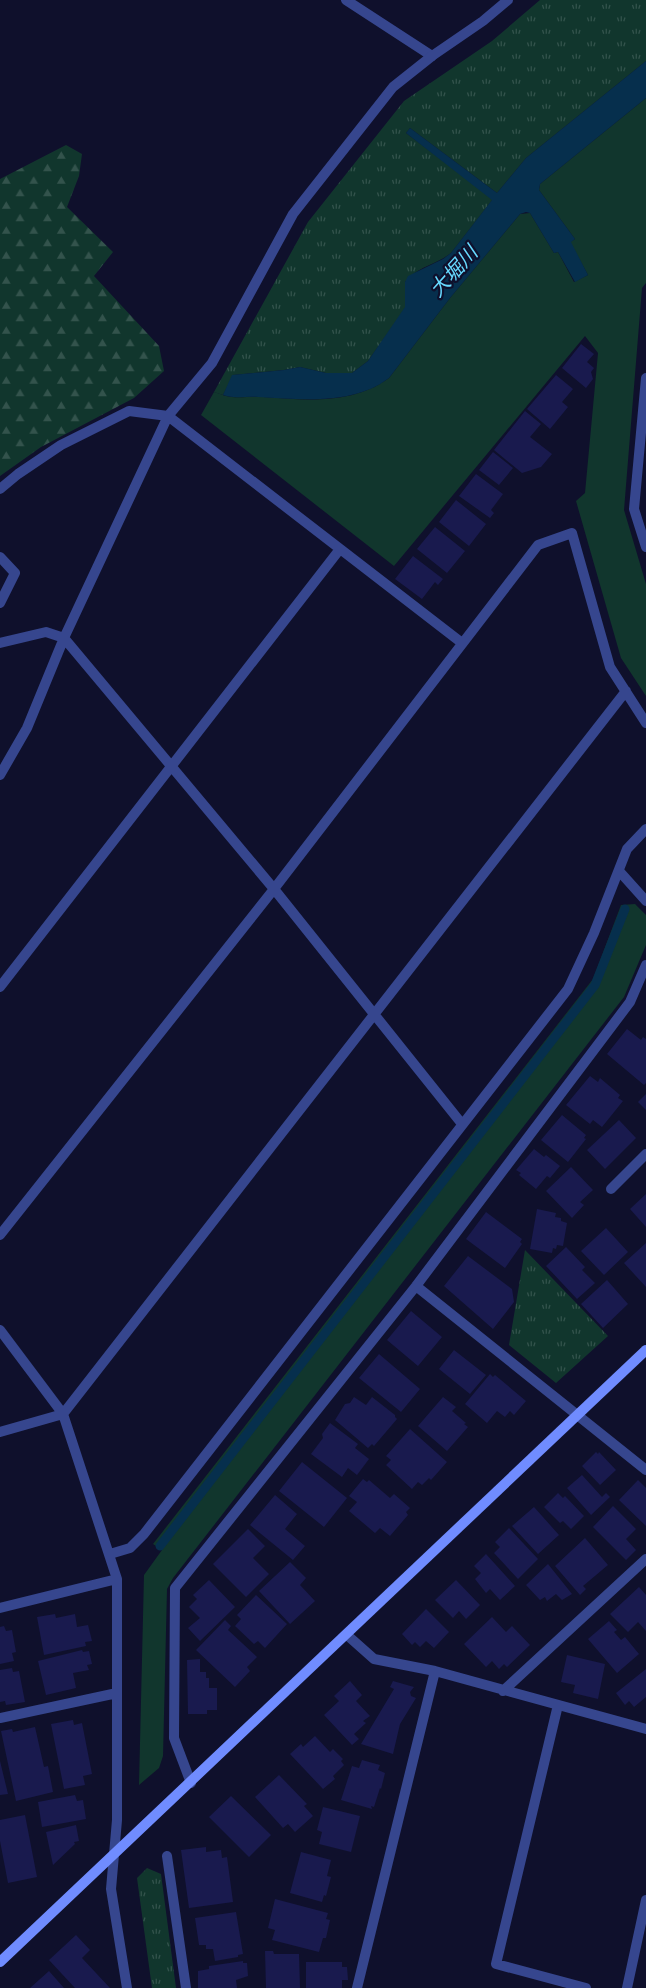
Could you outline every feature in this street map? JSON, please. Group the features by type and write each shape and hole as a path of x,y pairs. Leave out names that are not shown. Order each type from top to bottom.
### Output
{"street":[{"path":"346,0 432,56"},
{"path":"0,775 27,728 64,638 168,416 212,363 293,214 393,87 508,0"},
{"path":"646,378 634,509 646,547"},
{"path":"0,489 18,474 61,445 129,411 168,416 462,642"},
{"path":"0,1235 274,889 538,544 572,533 610,668 646,723"},
{"path":"0,987 340,549"},
{"path":"0,557 15,573 0,603"},
{"path":"0,643 46,632 64,638 274,889 462,1124"},
{"path":"0,1432 64,1414 626,691"},
{"path":"110,1554 130,1548 144,1534 568,989 620,872 627,850 646,829"},
{"path":"620,872 646,901"},
{"path":"190,1783 174,1738 176,1588 416,1286 630,1002 646,966"},
{"path":"611,1189 646,1154"},
{"path":"416,1286 646,1470"},
{"path":"0,1330 64,1414 118,1579 117,1820 111,1889 127,1988"},
{"path":"0,1962 646,1350"},
{"path":"504,1691 646,1559"},
{"path":"0,1608 118,1579"},
{"path":"347,1635 374,1659 436,1671 646,1728"},
{"path":"357,1988 436,1671"},
{"path":"0,1718 117,1693"},
{"path":"558,1705 496,1964 586,1988"},
{"path":"167,1856 186,1988"},
{"path":"627,1988 646,1900"}],"green space":[{"path":"540,0 646,0 646,61 526,158 497,193 410,128 406,133 493,199 451,253 416,272 405,282 406,307 368,361 352,373 326,373 300,367 233,375 223,395 214,392 308,222 404,101 492,41"},
{"path":"646,98 646,283 642,288 624,510 646,584 646,696 621,658 576,501 585,493 598,353 585,336 394,566 201,415 214,392 236,397 328,399 360,393 375,387 389,378 450,298 520,214 530,213 554,253 558,252 574,282 588,275 570,242 575,239 539,190 540,184"},
{"path":"66,145 82,154 79,176 67,207 113,252 94,276 159,346 164,371 134,398 41,447 0,476 0,179"},
{"path":"635,904 646,915 646,945 624,997 173,1578 167,1589 163,1756 159,1768 139,1785 144,1575 162,1550 153,1544 593,979 621,905"},
{"path":"525,1250 608,1336 556,1383 509,1345"},
{"path":"147,1868 161,1874 176,1988 152,1988 137,1878"}],"water":[{"name":"大堀川","path":"646,61 646,98 540,184 539,190 575,239 571,242 588,275 575,282 558,252 554,253 530,213 526,212 520,214 450,298 389,378 375,387 343,397 326,399 223,395 232,375 300,367 326,373 352,373 368,361 405,307 405,282 408,276 443,259 451,253 492,200 406,133 410,128 497,193 526,158"}],"building":[{"path":"581,344 594,354 587,362 594,368 591,372 593,379 586,388 562,368"},
{"path":"556,375 573,389 562,402 568,407 550,429 527,409"},
{"path":"525,411 541,424 530,437 552,454 541,467 522,473 494,450"},
{"path":"493,452 513,468 499,485 479,470"},
{"path":"476,474 503,494 491,510 494,513 490,518 459,496"},
{"path":"456,500 486,524 469,546 439,522"},
{"path":"435,527 465,551 447,573 417,549"},
{"path":"413,556 443,579 438,585 435,582 422,599 395,579"},
{"path":"627,1029 641,1040 643,1037 646,1039 646,1083 644,1085 607,1054"},
{"path":"590,1076 598,1082 600,1078 620,1095 618,1098 623,1101 602,1127 593,1120 590,1124 566,1105"},
{"path":"646,1094 646,1110 638,1102"},
{"path":"562,1115 586,1135 584,1138 586,1139 568,1162 541,1140"},
{"path":"619,1120 636,1138 605,1169 587,1150"},
{"path":"534,1149 544,1157 546,1155 560,1166 550,1178 547,1176 536,1189 519,1175 521,1173 516,1170"},
{"path":"571,1167 593,1190 580,1202 584,1205 572,1218 546,1191"},
{"path":"646,1194 646,1227 630,1209"},
{"path":"537,1209 556,1213 555,1217 561,1218 561,1221 567,1223 563,1246 557,1245 556,1249 553,1248 552,1253 530,1249"},
{"path":"486,1212 522,1239 520,1242 522,1244 505,1268 466,1239"},
{"path":"606,1228 628,1252 604,1275 581,1251"},
{"path":"646,1243 646,1287 624,1263"},
{"path":"566,1247 585,1267 582,1270 595,1283 577,1299 546,1266"},
{"path":"468,1256 512,1289 514,1302 493,1329 444,1286"},
{"path":"607,1280 628,1304 603,1328 581,1304"},
{"path":"411,1311 442,1337 418,1366 387,1340"},
{"path":"454,1350 486,1375 470,1394 439,1369"},
{"path":"379,1354 420,1389 401,1412 359,1378"},
{"path":"490,1374 493,1377 495,1375 526,1401 514,1415 510,1411 505,1417 497,1411 487,1423 465,1404"},
{"path":"354,1397 366,1405 372,1397 395,1415 397,1419 374,1446 372,1444 368,1448 335,1420 345,1404 350,1403"},
{"path":"443,1397 456,1407 452,1411 468,1427 447,1451 418,1426"},
{"path":"330,1423 358,1444 355,1448 369,1459 357,1475 348,1468 342,1477 311,1454 323,1438 322,1434"},
{"path":"410,1429 447,1462 431,1480 429,1478 422,1485 418,1482 412,1489 386,1465 391,1460 386,1456"},
{"path":"596,1452 598,1454 599,1452 616,1470 600,1485 582,1466"},
{"path":"302,1462 347,1498 324,1527 279,1491"},
{"path":"582,1475 602,1497 606,1493 610,1497 591,1515 567,1488"},
{"path":"363,1479 367,1482 369,1480 390,1498 394,1494 410,1508 406,1512 408,1515 390,1536 380,1528 375,1533 349,1511 357,1502 349,1496"},
{"path":"638,1480 646,1488 646,1526 619,1500"},
{"path":"558,1493 563,1498 565,1496 584,1516 571,1529 563,1521 560,1523 544,1507"},
{"path":"275,1495 297,1514 285,1529 305,1546 293,1560 250,1525"},
{"path":"613,1506 636,1529 626,1539 636,1550 626,1560 593,1527"},
{"path":"534,1507 559,1535 538,1554 512,1526"},
{"path":"509,1528 538,1559 518,1579 494,1553 500,1547 495,1542"},
{"path":"248,1529 265,1546 253,1558 269,1574 246,1597 213,1564"},
{"path":"585,1538 608,1565 583,1586 586,1589 580,1595 555,1566"},
{"path":"486,1554 515,1586 500,1600 490,1589 486,1593 475,1579 481,1573 474,1566"},
{"path":"290,1562 306,1578 300,1585 315,1601 290,1624 259,1591"},
{"path":"548,1564 572,1594 562,1600 556,1594 547,1601 545,1597 540,1600 526,1585"},
{"path":"209,1580 235,1607 200,1641 188,1628 200,1618 189,1607 197,1599 193,1595"},
{"path":"456,1580 480,1605 466,1619 459,1611 453,1618 435,1600"},
{"path":"639,1587 646,1595 646,1631 638,1622 628,1632 610,1614"},
{"path":"256,1595 287,1624 265,1648 258,1641 254,1644 235,1626 241,1619 237,1615"},
{"path":"426,1609 449,1632 434,1648 426,1641 420,1647 415,1642 412,1645 402,1634"},
{"path":"55,1614 56,1618 75,1614 77,1627 88,1625 92,1641 85,1642 86,1646 44,1655 37,1617"},
{"path":"492,1617 506,1632 512,1626 530,1645 507,1667 504,1664 499,1669 492,1661 486,1667 464,1644"},
{"path":"225,1620 231,1626 228,1630 257,1657 247,1667 250,1671 235,1687 196,1650"},
{"path":"609,1621 617,1630 614,1632 621,1640 625,1637 639,1654 617,1673 588,1639"},
{"path":"4,1626 6,1631 12,1630 16,1652 12,1653 14,1661 0,1664 0,1627"},
{"path":"82,1650 83,1652 89,1651 92,1664 87,1665 89,1670 73,1673 76,1688 46,1695 38,1661"},
{"path":"567,1655 605,1664 598,1699 573,1693 575,1685 561,1682"},
{"path":"200,1659 200,1672 206,1672 206,1678 209,1678 209,1688 217,1688 217,1710 207,1710 207,1714 188,1714 187,1660"},
{"path":"12,1668 13,1672 19,1671 25,1702 6,1705 5,1701 0,1702 0,1670"},
{"path":"646,1669 646,1697 634,1707 629,1701 625,1705 616,1693"},
{"path":"350,1681 362,1695 356,1701 370,1716 363,1721 366,1723 354,1734 359,1739 352,1745 324,1715 339,1701 334,1696"},
{"path":"393,1681 414,1687 410,1692 411,1696 416,1698 400,1724 393,1754 361,1744 394,1689 390,1687"},
{"path":"73,1720 74,1725 82,1723 92,1774 83,1776 85,1785 64,1789 51,1724"},
{"path":"35,1727 44,1767 48,1766 53,1792 16,1801 1,1731 12,1729 13,1732"},
{"path":"315,1736 330,1752 333,1749 343,1759 341,1761 344,1765 333,1776 335,1779 323,1789 290,1754 301,1744 303,1747"},
{"path":"362,1760 380,1765 378,1770 385,1773 374,1807 371,1806 372,1809 341,1800 352,1766 359,1768"},
{"path":"0,1761 8,1794 0,1795"},
{"path":"279,1775 307,1804 304,1806 313,1816 295,1832 288,1824 283,1828 255,1797"},
{"path":"75,1795 77,1801 83,1800 86,1819 42,1827 38,1802"},
{"path":"231,1796 271,1835 249,1857 209,1817"},
{"path":"323,1807 360,1816 351,1852 319,1844 322,1832 317,1830"},
{"path":"25,1815 37,1877 8,1883 0,1841 0,1820"},
{"path":"76,1825 79,1841 74,1842 75,1844 53,1865 46,1832"},
{"path":"206,1847 206,1852 221,1850 222,1858 227,1857 233,1902 189,1908 181,1850"},
{"path":"301,1852 331,1860 327,1876 331,1877 326,1896 324,1895 322,1902 290,1893"},
{"path":"275,1899 328,1913 326,1919 330,1920 326,1938 323,1938 319,1952 272,1940 275,1930 268,1928"},
{"path":"236,1912 243,1954 238,1955 238,1957 215,1961 213,1949 206,1949 206,1945 199,1945 195,1918"},
{"path":"76,1935 90,1950 82,1958 110,1988 75,1988 49,1960"},
{"path":"265,1951 273,1951 274,1954 299,1954 300,1988 266,1988"},
{"path":"243,1961 243,1963 247,1963 248,1976 236,1980 237,1988 198,1988 198,1971 209,1969 209,1966"},
{"path":"306,1962 342,1962 342,1967 347,1967 348,1980 342,1980 342,1988 306,1988"},
{"path":"49,1971 64,1988 30,1988"}],"waterway":[{"path":"160,1546 595,985 625,909"}]}
